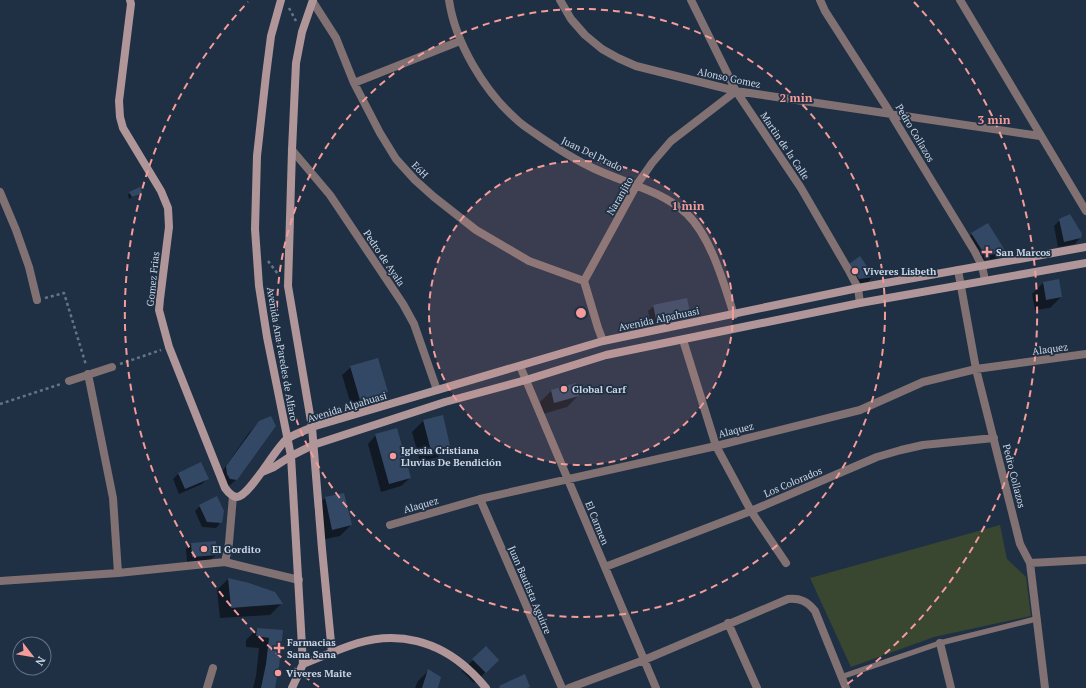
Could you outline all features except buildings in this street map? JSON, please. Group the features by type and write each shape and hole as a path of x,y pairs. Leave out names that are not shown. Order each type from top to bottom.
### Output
{"main road":[{"name":"Avenida Ana Paredes de Alfaro","path":"282,0 271,36 261,121 258,156 256,246 259,286 266,330 291,456 303,664"},
{"name":"Gomez Frias","path":"132,1 119,101 120,117 123,128 162,191 168,208 169,227 159,310 169,347 225,488 233,496"},
{"name":"Avenida Ana Paredes de Alfaro","path":"313,1 302,32 296,64 288,286 312,427 332,653"},
{"name":"Avenida Alpahuasi","path":"233,496 237,497 242,495 262,473 287,439 312,427 603,341 858,288 1086,247"},
{"name":"Avenida Alpahuasi","path":"262,473 274,468 291,456 313,445 445,402 526,380 606,355 860,303 1086,263"},
{"path":"292,688 303,664 358,643 384,638 413,640 430,645 450,655 469,670 486,688"}],"street":[{"name":"Juan Del Prado","path":"449,0 450,9 460,41 471,62 499,102 516,120 556,148 595,169 662,196 687,215 699,229 722,277 734,314"},
{"name":"Alonso Gomez","path":"560,0 571,19 585,36 602,49 636,66 736,91 1040,136"},
{"name":"Martin de la Calle","path":"692,0 736,91 801,188 858,288 860,303"},
{"name":"Pedro Collazos","path":"820,0 825,11 891,114 975,252 982,266 985,280"},
{"path":"960,0 1086,211"},
{"name":"E6H","path":"313,1 336,38 354,82 380,133 396,159 415,180 476,230 529,261 584,281"},
{"path":"354,82 460,41"},
{"name":"Naranjito","path":"584,281 636,186 652,163 671,141 736,91"},
{"name":"Pedro de Ayala","path":"292,150 330,195 403,304 414,324 437,390"},
{"path":"0,192 16,230 29,267 35,300"},
{"path":"0,202 26,268 35,300"},
{"name":"Pedro Collazos","path":"958,270 976,369 1020,544 1030,563 1045,688"},
{"path":"584,281 603,341"},
{"path":"683,340 716,446 751,511 786,563"},
{"name":"Alaquez","path":"390,525 480,499 716,446 860,410 923,382 976,369 1086,354"},
{"name":"El Carmen","path":"520,366 656,688"},
{"path":"69,381 112,367"},
{"path":"88,374 113,498 118,573"},
{"name":"Los Colorados","path":"605,568 901,450 922,445 994,438"},
{"path":"225,562 229,543 233,496"},
{"name":"Juan Bautista Aguirre","path":"480,499 562,688"},
{"path":"1030,563 1086,560"},
{"path":"0,581 118,573 225,562 299,580"},
{"path":"569,688 644,660 728,623 788,599 796,598 804,600 815,611 846,688"},
{"path":"728,623 757,688"},
{"path":"940,643 951,688"},
{"path":"207,688 212,668"}],"lane":[{"path":"841,677 940,643 1036,619"}],"path":[{"path":"288,6 302,32"},
{"path":"256,246 288,286"},
{"path":"35,300 64,293 88,374"},
{"path":"112,367 169,347"},
{"path":"0,404 69,381"}],"green space":[{"path":"1000,525 1007,559 1026,577 1031,616 934,637 851,667 810,578"}],"place":[{"name":"San Marcos","path":"987,252"},
{"name":"Viveres Lisbeth","path":"855,271"},
{"name":"Global Carf","path":"564,389"},
{"name":"Iglesia Cristiana Lluvias De Bendición","path":"393,456"},
{"name":"El Gordito","path":"204,549"},
{"name":"Farmacias Sana Sana","path":"279,648"},
{"name":"Viveres Maite","path":"278,673"}]}
